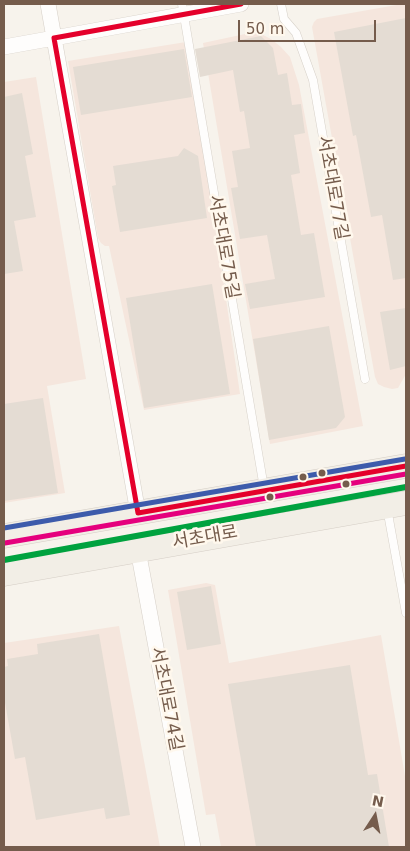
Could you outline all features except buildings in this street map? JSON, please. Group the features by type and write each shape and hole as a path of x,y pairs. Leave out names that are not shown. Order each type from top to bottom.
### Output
{"main road":[{"name":"서초대로","path":"4,536 402,465"},
{"name":"서초대로","path":"4,574 397,504"}],"street":[{"path":"48,4 138,513"},
{"path":"4,47 54,38 183,9 241,4"},
{"name":"서초대로74길","path":"138,550 193,847"}],"lane":[{"name":"서초대로77길","path":"281,4 284,19 296,33 313,80 365,379"},
{"name":"서초대로75길","path":"183,9 265,490"},
{"path":"397,504 406,613"}],"shaded area":[{"path":"406,4 406,374 398,388 392,389 378,384 375,377 312,27 317,19"},
{"path":"259,33 271,39 290,57 299,85 363,426 270,444 203,43"},
{"path":"186,42 240,394 144,410 109,246 105,246 98,238 68,61"},
{"path":"36,77 86,379 47,386 65,493 4,503 4,82"},
{"path":"206,583 215,585 229,663 381,635 406,782 406,847 221,847 215,814 206,815 168,590"},
{"path":"119,626 160,847 4,847 4,643"}],"transit line":[{"path":"241,4 54,38 138,513 406,466"},
{"path":"4,528 405,459"},
{"path":"5,543 406,474"},
{"path":"4,560 406,487"}]}
